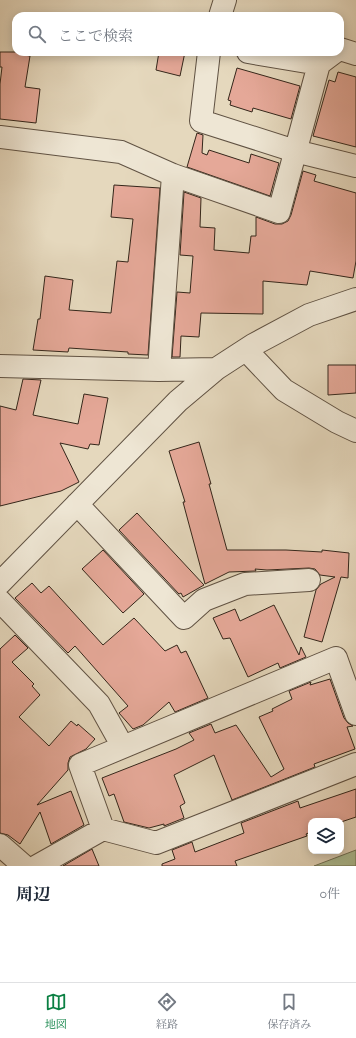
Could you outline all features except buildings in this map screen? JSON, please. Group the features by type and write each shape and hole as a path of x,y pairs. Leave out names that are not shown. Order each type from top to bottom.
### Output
{"street":[{"path":"221,12 225,0"},
{"path":"344,50 356,54"},
{"path":"209,56 201,121 295,151 356,166"},
{"path":"0,138 121,152 173,175 279,212 295,151 327,58 301,56"},
{"path":"159,370 173,175"},
{"path":"0,583 178,401 216,370 246,350 309,315 356,299"},
{"path":"246,350 284,390 337,422 356,431"},
{"path":"0,366 216,370"},
{"path":"78,504 184,618 204,600 245,584 309,580"},
{"path":"0,601 99,704 123,747"},
{"path":"103,830 80,765 336,658 356,714"},
{"path":"37,866 103,830 156,843 356,764"},
{"path":"0,845 24,866"}],"green space":[{"path":"356,850 356,866 314,866"}]}
